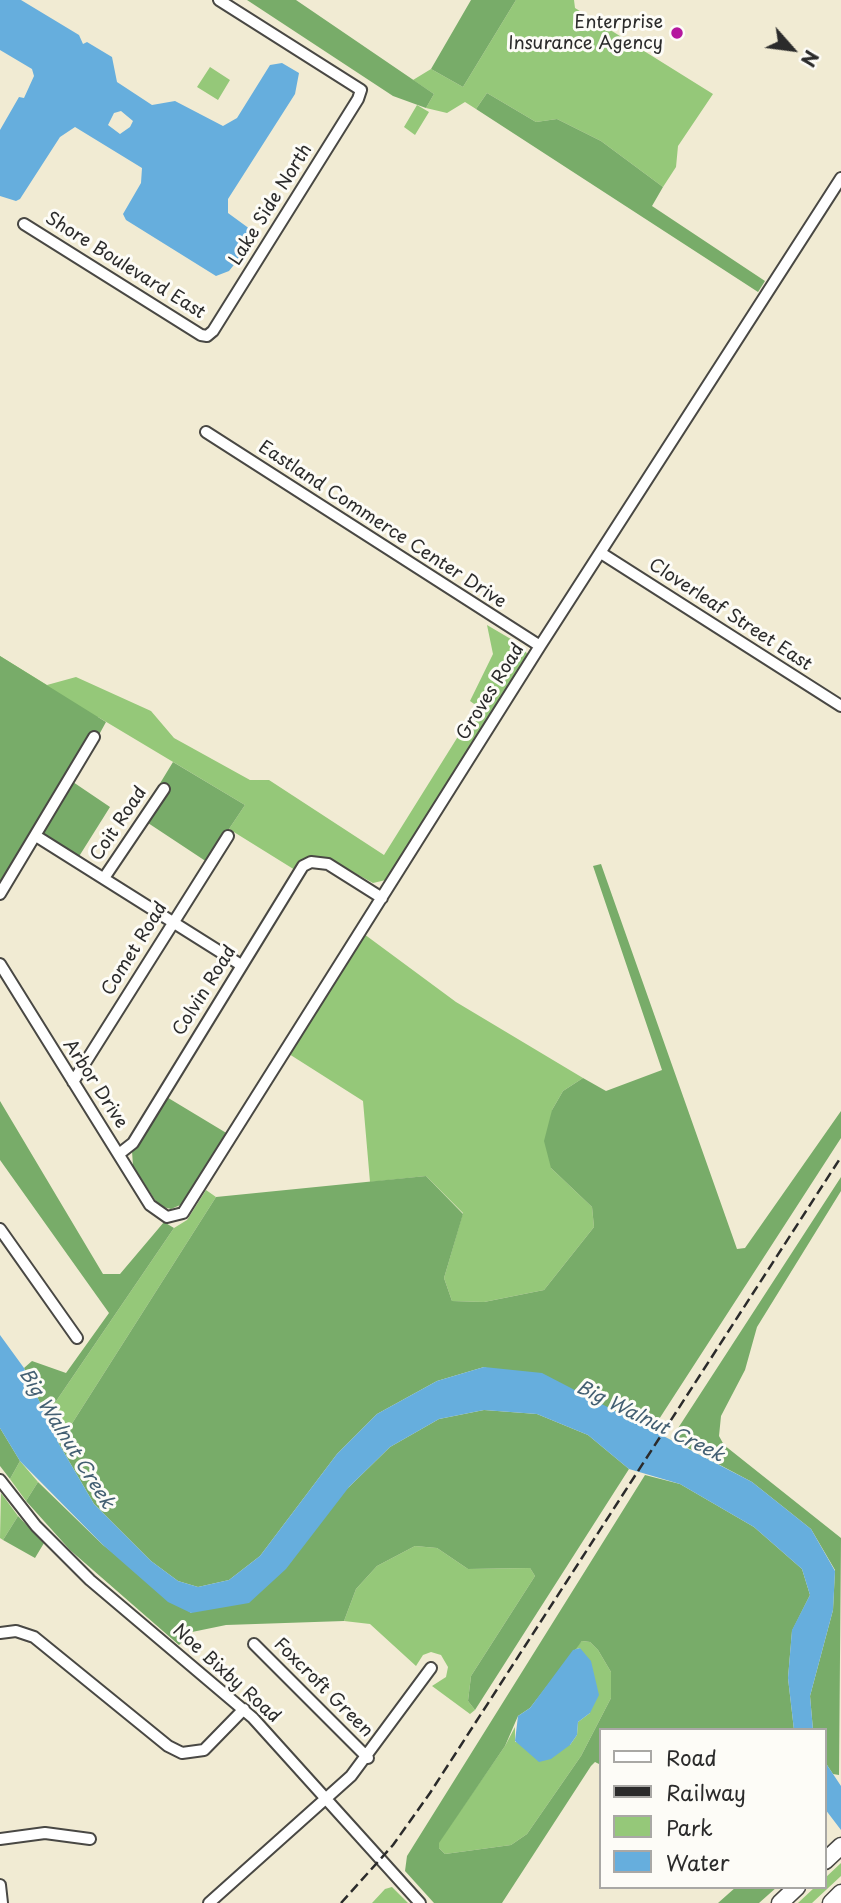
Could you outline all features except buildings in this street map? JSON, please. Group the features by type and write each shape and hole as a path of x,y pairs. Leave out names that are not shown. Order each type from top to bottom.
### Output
{"highway":[{"path":"827,1859 841,1846"},
{"path":"779,1903 795,1889"}],"street":[{"name":"Lake Side North","path":"207,336 213,331 359,99 360,90 219,0"},
{"name":"Groves Road","path":"167,1217 177,1216 187,1209 540,646 841,178"},
{"name":"Shore Boulevard East","path":"24,224 207,336"},
{"name":"Eastland Commerce Center Drive","path":"206,432 540,646"},
{"name":"Cloverleaf Street East","path":"601,553 841,706"},
{"path":"0,894 94,737"},
{"name":"Coit Road","path":"104,878 164,789"},
{"path":"36,836 241,965"},
{"name":"Comet Road","path":"73,1082 228,836"},
{"name":"Colvin Road","path":"119,1154 133,1143 303,866 319,861 328,864 382,898"},
{"name":"Arbor Drive","path":"0,964 150,1205 167,1217"},
{"path":"0,1229 76,1338"},
{"name":"Noe Bixby Road","path":"0,1480 36,1526 72,1562 244,1709 420,1903"},
{"path":"0,1633 16,1631 34,1637 175,1751 190,1754 204,1750 244,1709"},
{"name":"Foxcroft Green","path":"254,1644 368,1758"},
{"path":"209,1903 327,1799 368,1758 431,1668"},
{"path":"0,1839 45,1833 90,1839"},
{"path":"0,1885 2,1903"}],"green space":[{"path":"247,0 296,0 434,94 426,108 393,96"},
{"path":"471,0 516,0 463,87 431,69"},
{"path":"516,0 574,0 575,8 713,94 678,146 676,167 663,187 601,141 557,119 536,122 487,93 476,109 465,102 447,113 426,108 434,94 413,80 431,69 463,87"},
{"path":"210,67 230,80 218,100 197,87"},
{"path":"487,93 536,122 557,119 601,141 663,187 652,206 765,281 758,292 476,109"},
{"path":"417,105 429,112 415,135 404,127"},
{"path":"487,625 521,645 528,655 386,880 373,883 327,858 316,856 305,860 295,870 229,829 245,805 98,717 0,876 0,656 47,685 76,677 151,711 174,738 250,780 269,780 384,855 477,706 470,701 493,654"},
{"path":"0,656 106,722 73,782 110,807 78,858 39,835 0,900"},
{"path":"173,762 245,805 207,862 145,821 165,788 159,785"},
{"path":"601,864 737,1249 745,1248 841,1111 841,1138 652,1430 484,1367 437,1381 377,1414 337,1454 260,1556 229,1580 198,1587 178,1581 151,1561 94,1504 59,1444 216,1197 426,1176 463,1214 444,1278 452,1301 484,1302 544,1290 594,1227 592,1207 551,1168 544,1141 552,1110 563,1091 583,1078 606,1091 662,1070 593,866"},
{"path":"364,934 456,1002 583,1078 563,1091 552,1110 551,1168 592,1207 594,1227 544,1290 484,1302 452,1301 444,1278 463,1213 426,1176 370,1182 363,1101 289,1054"},
{"path":"165,1096 228,1134 185,1203 171,1209 159,1206 133,1166 132,1151"},
{"path":"0,1101 103,1274 120,1274 164,1222 174,1228 46,1416 24,1368 32,1361 66,1373 109,1313 0,1160"},
{"path":"841,1177 841,1191 757,1327 745,1370 721,1416 719,1436 724,1445 841,1538 839,1775 833,1774 827,1765 827,1728 813,1728 810,1696 833,1610 835,1570 811,1529 752,1482 671,1439"},
{"path":"206,1190 216,1197 59,1444 46,1416 174,1228 187,1220"},
{"path":"484,1410 537,1414 588,1435 629,1469 475,1710 468,1701 471,1676 535,1576 530,1568 468,1569 437,1548 415,1546 377,1566 356,1589 344,1621 226,1625 192,1632 179,1645 70,1550 26,1501 38,1482 103,1545 191,1613 349,1487 390,1447 439,1419"},
{"path":"0,1428 20,1461 10,1479 0,1466"},
{"path":"20,1461 38,1482 26,1501 10,1479"},
{"path":"645,1475 680,1484 754,1527 802,1569 810,1595 792,1631 788,1678 794,1728 600,1728 600,1764 595,1762 591,1766 502,1903 434,1903 405,1871 407,1856","holes":["582,1641 590,1642 611,1672 611,1698 581,1756 527,1834 511,1845 445,1854 439,1848 439,1843 505,1746 518,1716 530,1708"]},
{"path":"1,1493 18,1516 3,1540 0,1538"},
{"path":"18,1516 44,1543 35,1558 3,1540"},
{"path":"415,1546 437,1548 468,1569 530,1568 535,1576 471,1676 468,1701 475,1710 470,1714 432,1686 446,1677 448,1667 441,1655 431,1652 423,1655 416,1666 370,1624 344,1621 356,1589 377,1566"},
{"path":"582,1641 590,1642 598,1650 611,1672 611,1698 581,1756 527,1834 511,1845 445,1854 438,1843 505,1746 515,1727 515,1742 570,1745 577,1735 578,1722 590,1713 580,1648 573,1650"},
{"path":"841,1863 841,1876 812,1903 798,1903 813,1889 827,1889 827,1876"},
{"path":"392,1887 408,1903 372,1903 385,1889"},
{"path":"734,1889 775,1889 759,1903 718,1903"}],"water":[{"path":"0,0 21,0 79,35 83,44 87,42 112,57 117,82 152,105 175,101 223,126 237,118 270,65 282,63 299,73 295,94 228,199 228,213 254,232 252,238 247,237 241,256 229,271 216,276 126,220 123,214 141,183 142,168 75,127 60,137 20,199 16,201 0,196 0,130 19,97 24,98 34,76 32,69 0,50","holes":["121,111 133,121 130,127 120,134 108,125 114,113"]},
{"path":"0,1335 24,1368 59,1444 94,1504 151,1561 178,1581 198,1587 229,1580 260,1556 337,1454 377,1414 437,1381 484,1367 542,1373 752,1482 811,1529 835,1571 833,1610 810,1696 813,1728 794,1728 788,1678 792,1630 810,1595 802,1569 754,1527 680,1484 629,1469 588,1435 537,1414 484,1410 439,1419 390,1447 349,1487 286,1569 249,1603 191,1613 168,1602 103,1545 20,1461 0,1428"},
{"path":"580,1648 591,1661 599,1695 590,1713 578,1722 577,1735 570,1745 551,1759 539,1762 515,1741 518,1716 530,1708 573,1650"},
{"path":"827,1765 841,1786 841,1830 827,1812"}],"railway":[{"path":"341,1903 393,1845 430,1793 841,1157"}],"place":[{"name":"Enterprise Insurance Agency","path":"677,33"}],"water label":[{"name":"Big Walnut Creek","path":"650,1422"},
{"name":"Big Walnut Creek","path":"66,1439"}]}
